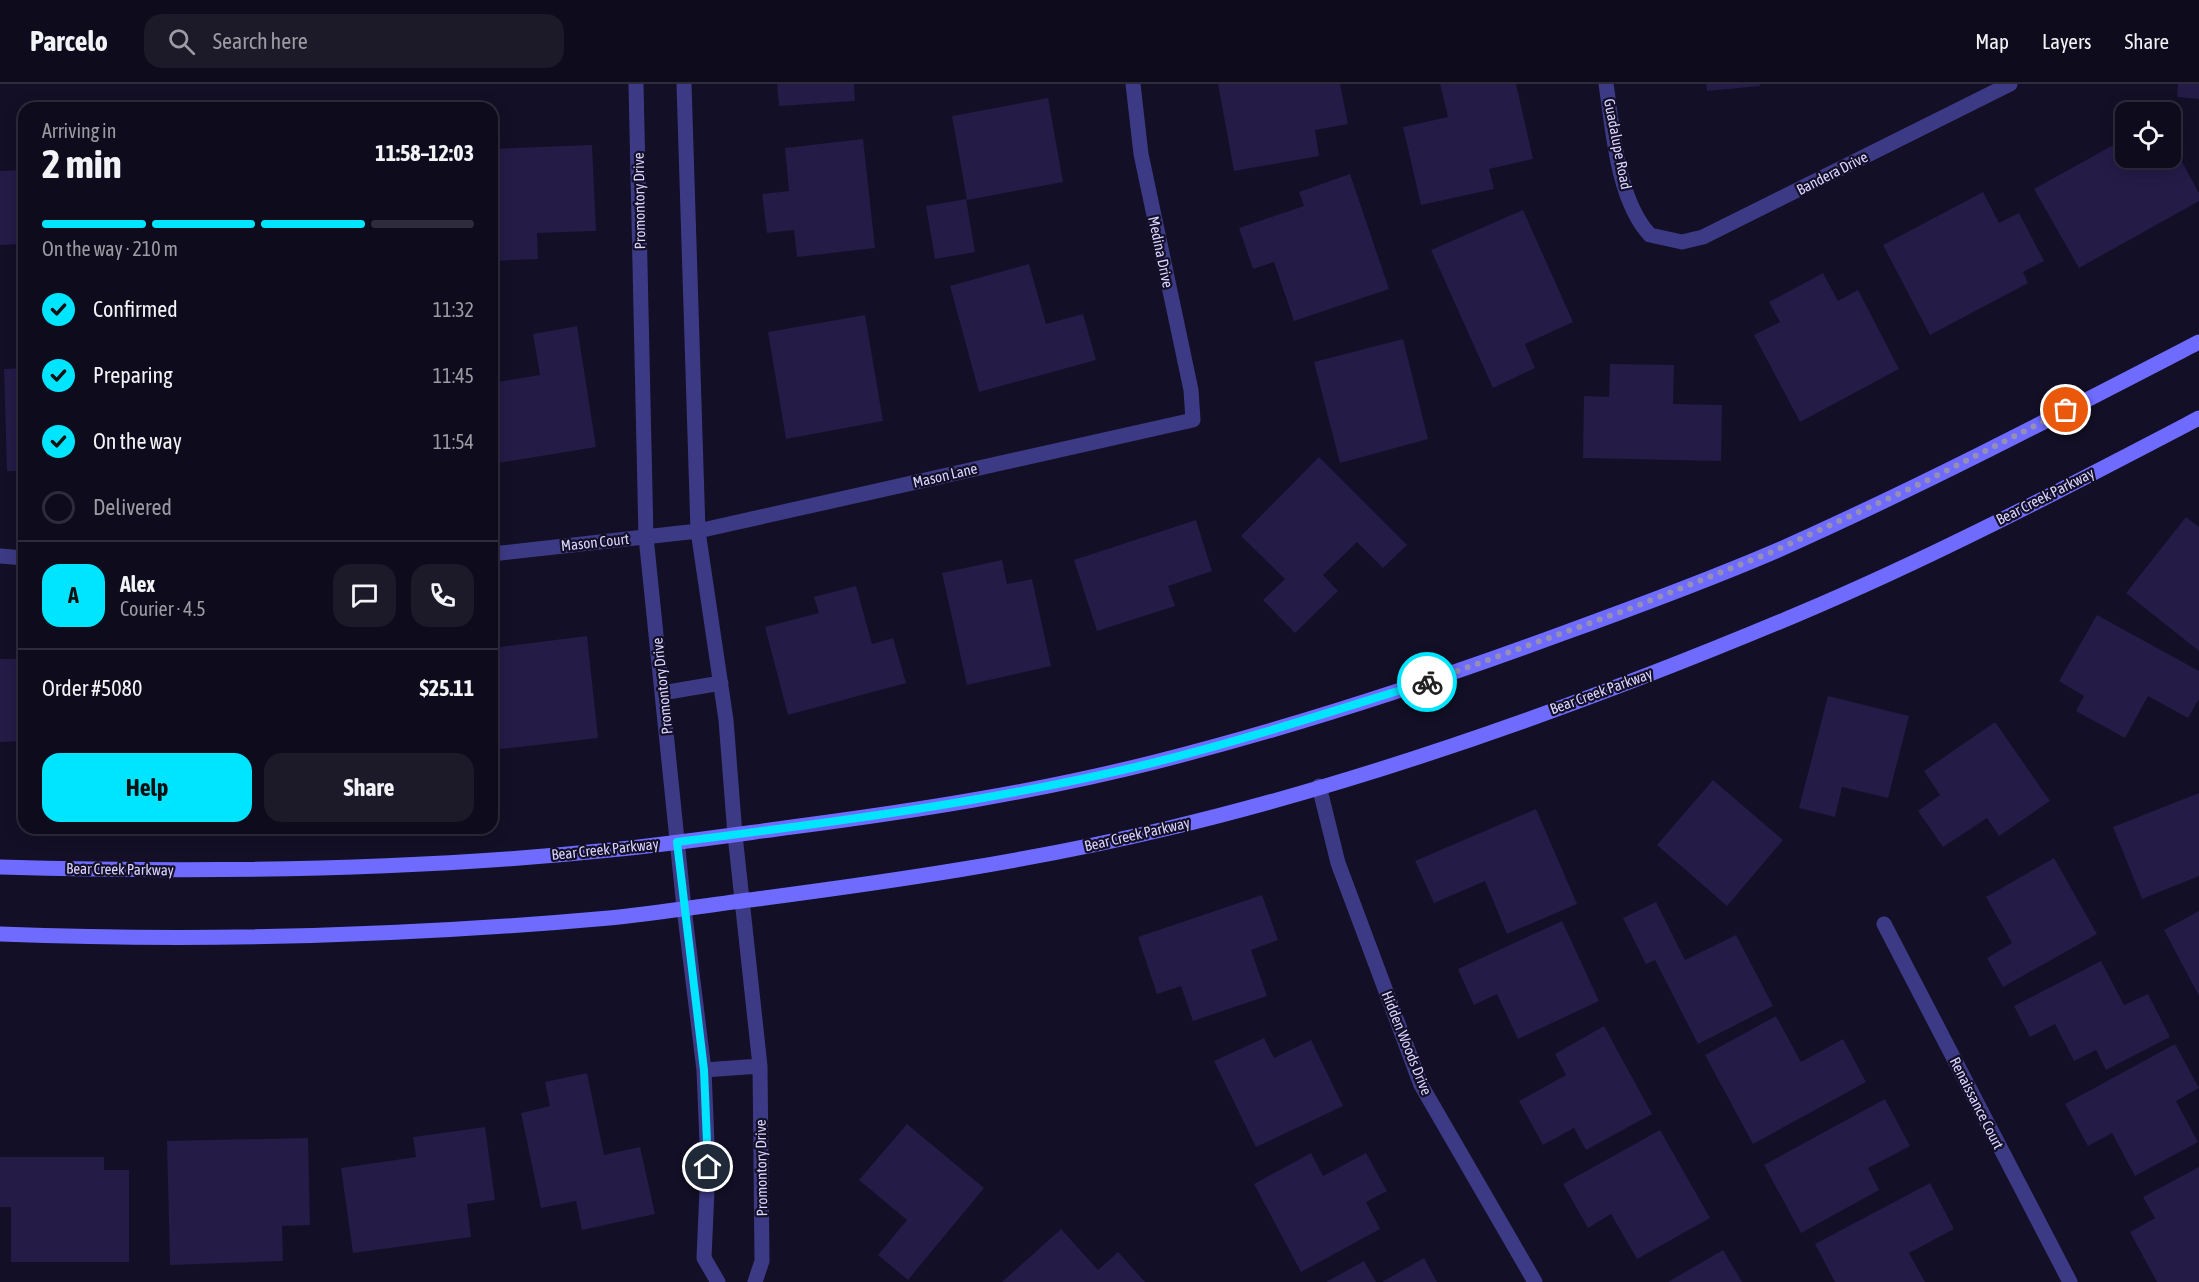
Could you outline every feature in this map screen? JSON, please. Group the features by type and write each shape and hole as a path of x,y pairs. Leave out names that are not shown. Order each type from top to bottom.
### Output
{"main road":[{"name":"Bear Creek Parkway","path":"0,867 175,871 347,867 610,850 735,835 1007,794 1152,763 1299,722 1445,676 1626,610 1772,552 1924,482 2199,342"},
{"name":"Bear Creek Parkway","path":"0,934 175,939 484,928 616,917 876,884 1019,861 1168,828 1319,786 1467,740 1650,673 1799,614 1953,543 2199,418"}],"street":[{"name":"Promontory Drive","path":"636,84 646,537 684,908 704,1070 708,1167 704,1258 718,1282"},
{"name":"Promontory Drive","path":"684,84 698,531 726,720 735,835 760,1066 762,1261 755,1282"},
{"name":"Medina Drive","path":"1133,84 1141,154 1191,390 1193,420"},
{"name":"Guadalupe Road","path":"1606,84 1623,183 1635,213 1650,235"},
{"name":"Bandera Drive","path":"1650,235 1682,242 1703,237 2010,84"},
{"name":"Mason Lane","path":"698,531 1193,420"},
{"name":"Mason Court","path":"498,553 698,531"},
{"path":"0,556 18,558"},
{"path":"662,693 721,683"},
{"name":"Hidden Woods Drive","path":"1319,786 1338,863 1421,1085 1535,1282"},
{"name":"Renaissance Court","path":"1884,924 2070,1282"},
{"path":"704,1070 760,1066"}],"building":[{"path":"777,84 854,84 855,101 779,106"},
{"path":"1218,84 1340,84 1348,124 1315,130 1319,156 1234,171"},
{"path":"1440,84 1516,84 1533,159 1489,169 1494,189 1421,205 1403,127 1448,117"},
{"path":"1706,84 1760,84 1760,86 1707,91"},
{"path":"2178,84 2199,84 2199,99 2177,97"},
{"path":"1048,98 1063,182 967,200 952,116"},
{"path":"863,139 875,248 797,257 794,230 767,233 762,194 789,191 785,148"},
{"path":"2115,144 2115,168 2181,168 2181,160 2199,193 2199,201 2079,268 2034,189"},
{"path":"592,145 596,231 537,233 538,259 498,261 498,149"},
{"path":"18,170 18,244 0,245 0,171"},
{"path":"1350,174 1389,289 1294,321 1274,262 1253,269 1239,228 1304,206 1299,192"},
{"path":"1983,192 1999,223 2019,213 2044,261 2023,272 2028,283 1930,335 1883,245"},
{"path":"966,199 975,252 935,259 926,206"},
{"path":"1523,210 1573,322 1525,344 1535,368 1493,388 1431,250"},
{"path":"1029,264 1046,324 1083,314 1096,360 979,392 950,286"},
{"path":"1823,273 1838,301 1858,290 1899,369 1800,422 1754,335 1780,322 1769,302"},
{"path":"865,315 883,421 786,439 768,332"},
{"path":"577,326 596,447 498,463 498,382 540,375 533,334"},
{"path":"1403,339 1428,439 1340,463 1314,362"},
{"path":"1610,364 1674,365 1673,404 1722,405 1721,461 1583,458 1584,396 1609,397"},
{"path":"18,368 18,471 7,471 4,369"},
{"path":"1319,457 1407,545 1383,568 1357,542 1323,575 1338,591 1295,633 1263,600 1285,579 1241,536"},
{"path":"2186,517 2199,527 2199,651 2126,593"},
{"path":"1196,520 1212,571 1168,586 1175,606 1097,631 1074,560"},
{"path":"1002,560 1007,584 1032,579 1051,666 967,685 942,573"},
{"path":"856,586 872,644 893,638 906,683 788,715 765,627 819,613 814,597"},
{"path":"2097,615 2199,671 2199,699 2188,718 2148,696 2125,738 2076,711 2084,696 2059,681"},
{"path":"587,636 598,738 498,749 498,647"},
{"path":"0,659 18,659 18,741 0,742"},
{"path":"1828,696 1909,716 1888,798 1842,787 1835,817 1799,808"},
{"path":"1995,722 2050,801 1999,836 1987,818 1943,847 1918,811 1940,795 1924,771"},
{"path":"1713,780 1783,840 1727,906 1657,845"},
{"path":"2199,793 2199,876 2142,899 2113,827"},
{"path":"1536,809 1577,904 1507,934 1485,881 1434,903 1415,861"},
{"path":"2054,858 2097,934 2003,987 1987,958 2012,943 1986,897"},
{"path":"1262,895 1278,940 1251,950 1267,996 1193,1021 1181,986 1157,994 1138,937"},
{"path":"1656,902 1685,960 1736,935 1773,1006 1698,1044 1655,960 1646,964 1623,918"},
{"path":"2199,911 2199,996 2164,930"},
{"path":"1562,921 1599,1001 1518,1039 1497,994 1474,1005 1458,969"},
{"path":"2101,961 2124,1005 2148,994 2170,1037 2106,1070 2096,1050 2074,1061 2055,1024 2030,1037 2014,1006"},
{"path":"1776,1016 1801,1062 1843,1039 1866,1082 1753,1144 1705,1055"},
{"path":"1604,1026 1652,1114 1586,1150 1574,1128 1543,1145 1519,1101 1566,1075 1555,1054"},
{"path":"1264,1038 1274,1058 1311,1040 1343,1106 1256,1147 1214,1061"},
{"path":"2175,1044 2199,1088 2176,1101 2198,1142 2135,1176 2112,1133 2088,1146 2065,1104"},
{"path":"587,1073 604,1155 640,1147 655,1214 582,1230 576,1201 541,1208 521,1113 550,1106 545,1082"},
{"path":"1885,1099 1910,1146 1868,1168 1879,1190 1801,1233 1764,1165"},
{"path":"907,1124 984,1188 908,1280 878,1255 907,1220 859,1180"},
{"path":"485,1127 495,1200 467,1204 471,1237 353,1253 341,1168 416,1157 413,1137"},
{"path":"1660,1130 1710,1218 1637,1259 1611,1214 1588,1228 1563,1184"},
{"path":"308,1138 310,1225 282,1226 283,1261 170,1265 167,1141"},
{"path":"1311,1153 1323,1176 1366,1153 1387,1191 1366,1202 1380,1229 1301,1272 1254,1184"},
{"path":"0,1157 104,1157 104,1170 129,1170 129,1262 11,1262 11,1207 0,1207"},
{"path":"2199,1167 2199,1282 2157,1282 2130,1232 2155,1218 2143,1197"},
{"path":"1930,1183 1954,1229 1909,1253 1925,1282 1835,1282 1815,1244"},
{"path":"1061,1229 1098,1270 1118,1252 1145,1282 1002,1282"},
{"path":"1723,1250 1742,1282 1668,1282"},
{"path":"1424,1258 1437,1282 1382,1282"},
{"path":"1364,1261 1376,1282 1326,1282"}],"way so far":[{"path":"1427,682 1626,610 1772,552 1924,482 2066,410"}],"route":[{"path":"708,1167 704,1070 677,842 866,817 1007,794 1152,763 1299,722 1427,682"}]}
